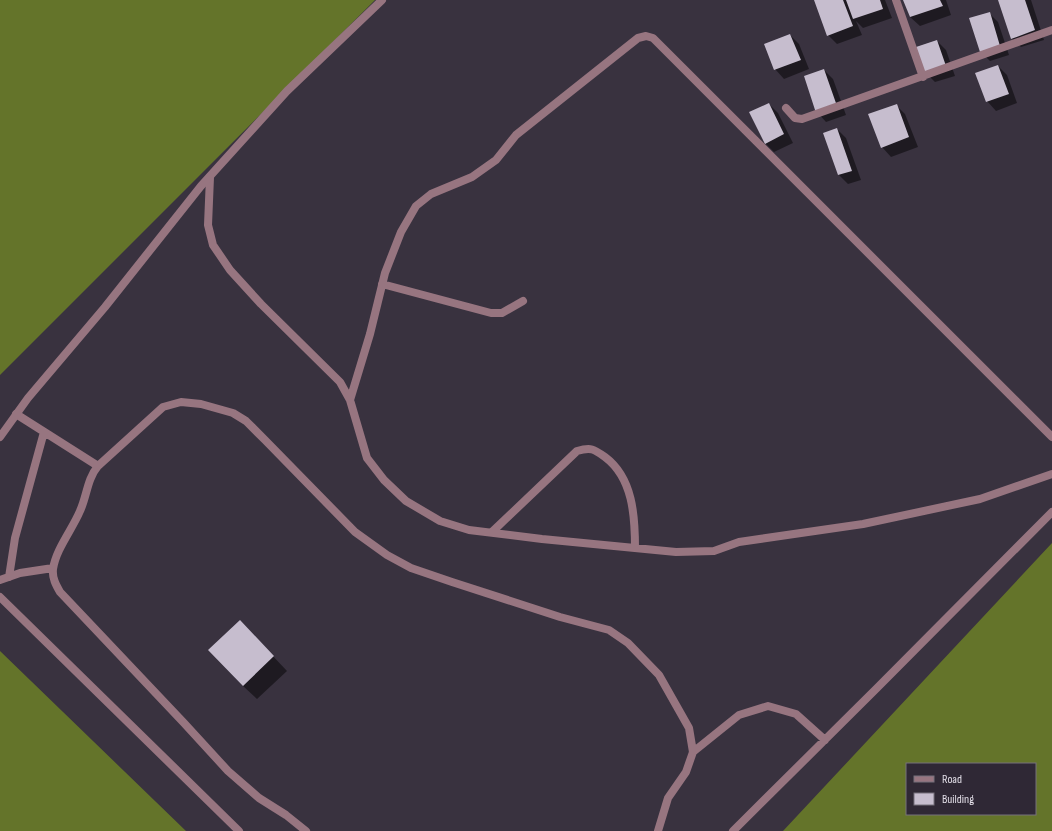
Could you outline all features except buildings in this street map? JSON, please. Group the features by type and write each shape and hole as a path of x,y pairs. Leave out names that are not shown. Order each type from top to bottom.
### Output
{"street":[{"path":"0,437 28,398 105,307 210,177 287,91 382,0"},
{"path":"896,0 922,77"},
{"path":"786,108 795,118 802,119 1052,30"},
{"path":"350,400 385,273 401,232 416,206 431,194 472,177 496,160 516,135 638,38 646,36 653,38 1052,437"},
{"path":"210,177 208,225 213,245 230,270 261,304 340,382 350,400 367,458 384,480 406,501 440,521 469,530 542,540 676,552 714,551 739,542 863,524 980,499 1052,474"},
{"path":"382,284 491,313 502,313 523,301"},
{"path":"306,831 286,815 259,798 228,771 60,592 52,576 58,553 81,510 93,472 163,407 181,402 201,404 233,413 246,421 355,532 387,555 411,568 560,617 609,630 628,643 659,675 689,728 693,752 686,772 668,798 658,831"},
{"path":"16,414 98,466"},
{"path":"9,577 15,538 44,432"},
{"path":"492,532 577,451 588,448 596,450 612,462 623,476 631,501 635,525 634,548"},
{"path":"733,831 1052,512"},
{"path":"0,580 20,573 53,568"},
{"path":"0,597 239,831"},
{"path":"693,752 739,715 768,706 796,714 825,740"}],"green space":[{"path":"0,0 375,0 0,375"},
{"path":"1052,543 1052,831 783,831"},
{"path":"0,651 186,831 0,831"}]}
